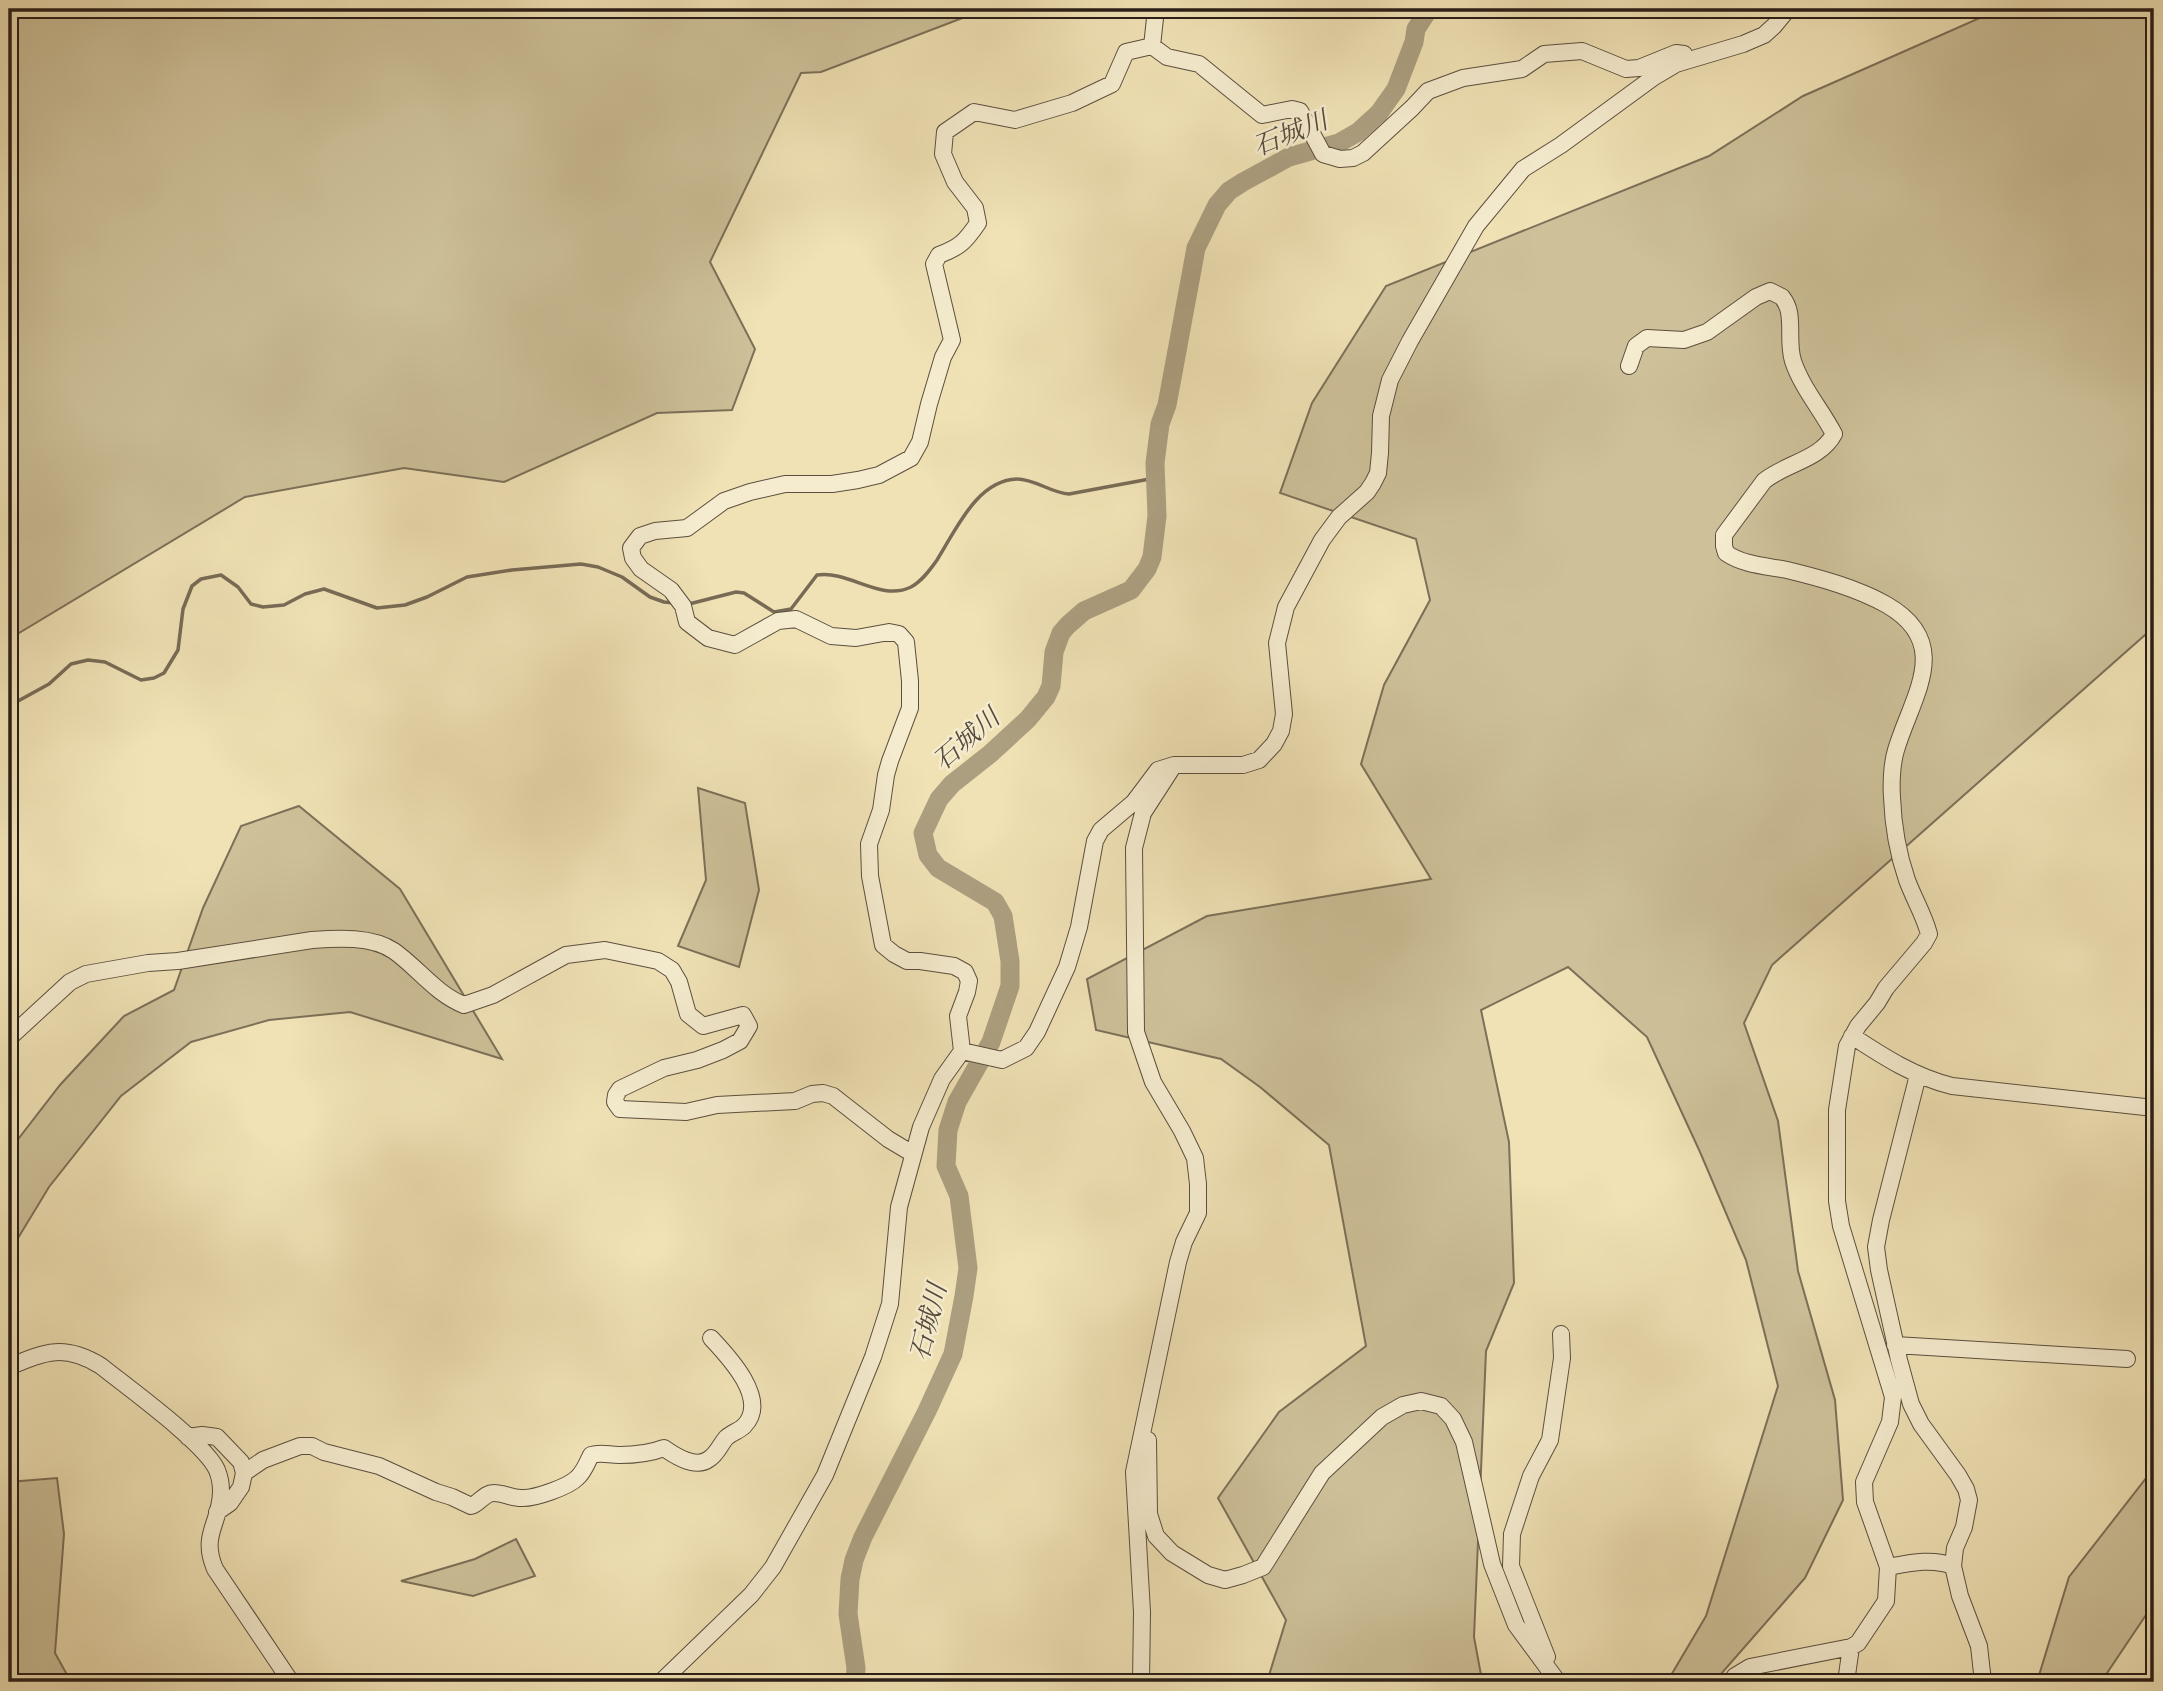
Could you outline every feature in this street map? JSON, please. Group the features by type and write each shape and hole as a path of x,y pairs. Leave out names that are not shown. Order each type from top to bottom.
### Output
{"street":[{"path":"1152,46 1156,9"},
{"path":"964,1052 1002,1060 1026,1048 1042,1023 1071,954 1079,928 1095,841 1101,830 1134,802 1158,770 1174,765 1243,765 1259,760 1274,744 1281,731 1284,714 1277,643 1286,607 1322,540 1339,517 1367,492 1378,473 1381,416 1390,380 1476,226 1523,169 1561,145 1654,77 1676,64 1743,44 1764,34 1788,9"},
{"path":"661,1682 751,1595 772,1567 825,1475 873,1357 890,1304 899,1207 921,1127 942,1079 964,1052 958,1016 969,981 965,972 954,966 907,961 883,945 870,876 869,844 881,810 888,768 910,708 906,642 899,634 889,632 856,638 831,636 796,618 778,621 735,645 708,638 687,622 683,606 671,590 641,569 633,558 631,548 640,536 655,531 687,528 724,502 750,492 785,484 832,484 858,480 879,475 911,458 920,442 943,356 952,340 934,264 939,255 957,248 967,240 978,223 975,208 956,183 943,154 945,132 974,112 1015,120 1072,103 1112,84 1126,52 1152,46 1167,57 1199,64 1262,115 1292,109 1300,111 1323,154 1340,159 1353,158 1363,153 1428,91 1463,78 1522,69 1544,54 1582,51 1626,69 1639,68 1676,53 1700,55"},
{"path":"1629,366 1636,346 1647,338 1684,340 1707,332 1756,297 1770,291 1782,297 1789,311 1789,345 1794,363 1834,434 1822,450 1771,474 1763,481 1724,535 1726,553 1742,561 1807,575 1870,596 1906,619 1922,642 1924,670 1896,751 1891,795 1896,838 1907,880 1929,934 1852,1036 1847,1046 1837,1110 1837,1201 1841,1226 1893,1397 1890,1422 1864,1482 1865,1502 1888,1567 1886,1601 1858,1643 1851,1647 1750,1667 1735,1676 1731,1682"},
{"path":"1141,1682 1142,1612 1134,1472 1178,1262 1198,1213 1195,1158 1153,1083 1136,1032 1134,848 1143,813 1174,765"},
{"path":"9,1038 70,982 86,974 148,963 312,940 357,940 378,943 393,950 437,989 464,1005 479,1002 566,955 605,950 658,961 672,970 679,982 688,1014 703,1026 743,1016 749,1026 740,1041 723,1050 664,1068 620,1089 615,1102 620,1109 686,1112 717,1105 796,1101 822,1093 833,1096 888,1139 913,1154"},
{"path":"1852,1036 1927,1080 1952,1086 2154,1108"},
{"path":"1918,1075 1876,1247 1895,1345 1911,1404 1921,1424 1958,1475 1969,1500 1955,1548 1953,1566 1960,1596 1979,1646 1983,1682"},
{"path":"1557,1680 1511,1566 1512,1534 1531,1476 1550,1440 1562,1358 1561,1335"},
{"path":"244,1473 262,1460 300,1446 312,1446 324,1452 379,1466 471,1506 486,1495 494,1493 523,1499 561,1487 576,1480 591,1455 599,1453 619,1455 653,1452 664,1448 690,1462 702,1463 710,1459 726,1438 745,1425 752,1412 747,1382 711,1338"},
{"path":"1895,1345 2127,1359"},
{"path":"9,1367 40,1355 65,1351 85,1357 101,1366 188,1437 208,1457 217,1470 221,1491 218,1512 208,1540 209,1555 215,1569 291,1682"},
{"path":"1147,1410 1149,1514 1156,1536 1172,1553 1208,1575 1225,1580 1263,1567 1322,1474 1382,1417 1403,1405 1421,1401 1441,1406 1453,1419 1464,1442 1492,1564 1516,1625 1557,1680"},
{"path":"188,1437 217,1437 241,1462 244,1473 241,1488 230,1503 218,1512"},
{"path":"1888,1567 1916,1562 1936,1562 1953,1566"},
{"path":"1846,1682 1851,1647"}],"shaded area":[{"path":"9,9 986,9 821,72 801,73 710,262 755,349 732,410 657,413 504,482 404,468 245,497 9,639"},
{"path":"2000,9 2154,9 2154,627 1772,965 1744,1023 1778,1121 1798,1271 1835,1400 1843,1500 1805,1578 1714,1682 1667,1682 1706,1616 1778,1386 1746,1260 1647,1037 1568,967 1481,1010 1509,1142 1514,1283 1486,1351 1474,1637 1481,1675 1491,1682 1267,1682 1286,1620 1218,1498 1279,1412 1366,1346 1329,1145 1260,1087 1221,1059 1096,1030 1087,979 1207,916 1431,879 1361,764 1384,685 1430,600 1416,539 1280,493 1312,403 1386,286 1709,156 1803,96"},
{"path":"698,788 745,803 759,890 739,967 678,946 706,880"},
{"path":"299,806 400,889 502,1059 350,1012 269,1020 191,1042 121,1096 49,1187 9,1253 9,1151 60,1085 124,1016 174,990 203,908 241,826"},
{"path":"2154,1468 2154,1603 2101,1682 2037,1682 2069,1577"},
{"path":"57,1478 64,1534 55,1653 71,1682 9,1682 9,1482"},
{"path":"516,1539 535,1576 473,1596 401,1581 475,1559"}],"waterway":[{"name":"石城川","path":"855,1682 856,1668 848,1614 854,1560 953,1354 964,1296 968,1268 959,1196 946,1166 948,1130 957,1102 991,1042 1010,986 1010,961 1003,916 995,902 938,868 928,855 923,833 939,799 952,784 1028,719 1046,697 1051,686 1054,652 1061,633 1084,611 1131,590 1147,569 1152,557 1157,516 1155,463 1160,424 1167,405 1196,248 1217,205 1229,191 1243,182 1289,157 1339,143 1358,132 1379,113 1396,89 1414,42 1416,29 1429,9"},
{"path":"689,604 736,592 744,593 774,612 791,609 817,575 841,577 888,591 899,591 911,587 926,575 969,509 990,488 1003,482 1024,480 1069,494 1155,478"},
{"path":"9,706 49,684 71,664 88,660 105,662 141,680 164,673 178,650 183,609 192,586 201,579 221,575 238,587 251,604 263,607 284,605 305,594 324,589 377,608 405,605 467,577 581,564 598,567 622,577 650,597 674,603"}]}
